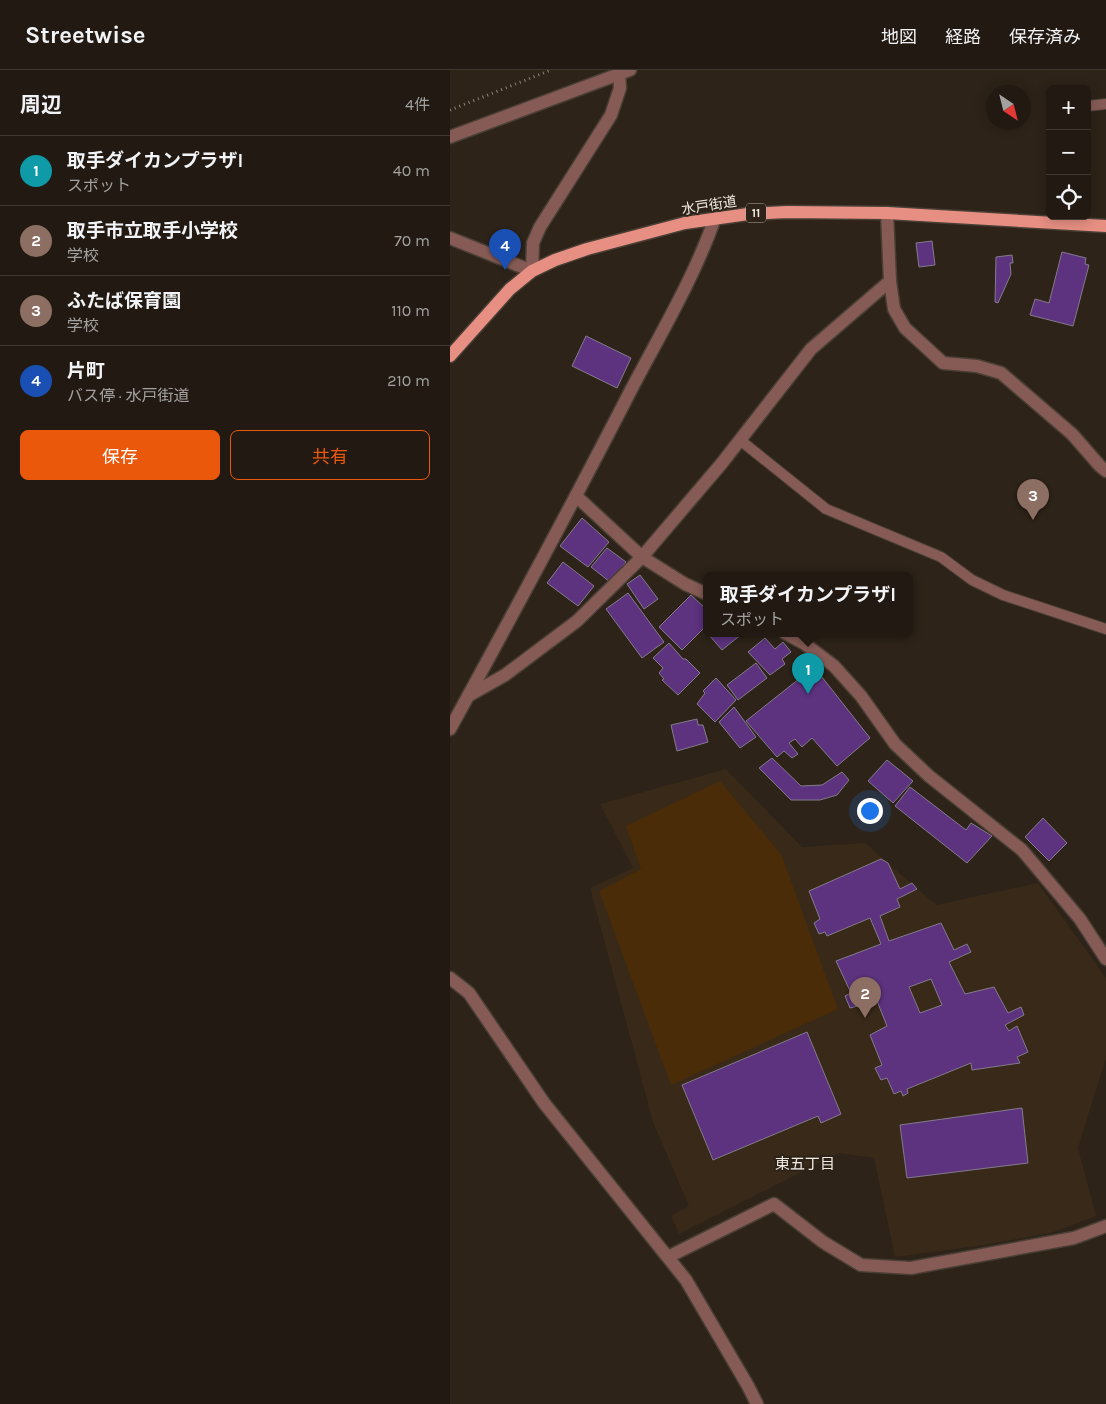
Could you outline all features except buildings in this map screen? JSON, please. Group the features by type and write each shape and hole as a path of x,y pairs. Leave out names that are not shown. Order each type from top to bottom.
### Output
{"main road":[{"name":"水戸街道","path":"450,356 510,289 532,271 555,260 587,249 685,223 748,214 787,212 886,213 1106,226"}],"street":[{"path":"450,137 624,72"},
{"path":"450,238 532,271 534,243 540,227 611,115 624,72"},
{"path":"886,213 890,281 894,309 905,328 943,363 978,366 1001,372 1072,434 1106,471"},
{"path":"450,729 576,496 705,247 715,218"},
{"path":"468,696 506,675 577,621 642,557 740,440 811,349 890,281"},
{"path":"576,496 642,557 685,584 703,592"},
{"path":"793,637 834,666 860,696 895,744 929,776 1022,850 1080,919 1106,959"},
{"path":"450,978 469,993 544,1103 686,1280 757,1404"},
{"path":"668,1257 774,1204 823,1242 861,1265 903,1268 1074,1238 1106,1226"}],"lane":[{"path":"1091,106 1106,104"},
{"path":"740,440 826,509 941,557 972,580 1003,595 1106,629"}],"path":[{"path":"450,110 552,70"}],"shaded area":[{"path":"726,769 802,847 865,843 936,905 1038,883 1106,978 1106,1058 1078,1148 1096,1216 1051,1233 985,1245 895,1257 874,1158 839,1153 679,1234 671,1216 689,1206 653,1122 590,888 633,868 600,804"},
{"path":"720,781 781,854 838,1009 671,1085 599,891 641,869 626,826"}],"place":[{"name":"片町","path":"505,270"},
{"name":"ふたば保育園","path":"1033,520"},
{"name":"取手ダイカンプラザI","path":"808,694"},
{"name":"取手市立取手小学校","path":"865,1018"}],"district":[{"name":"東五丁目","path":"805,1164"}]}
